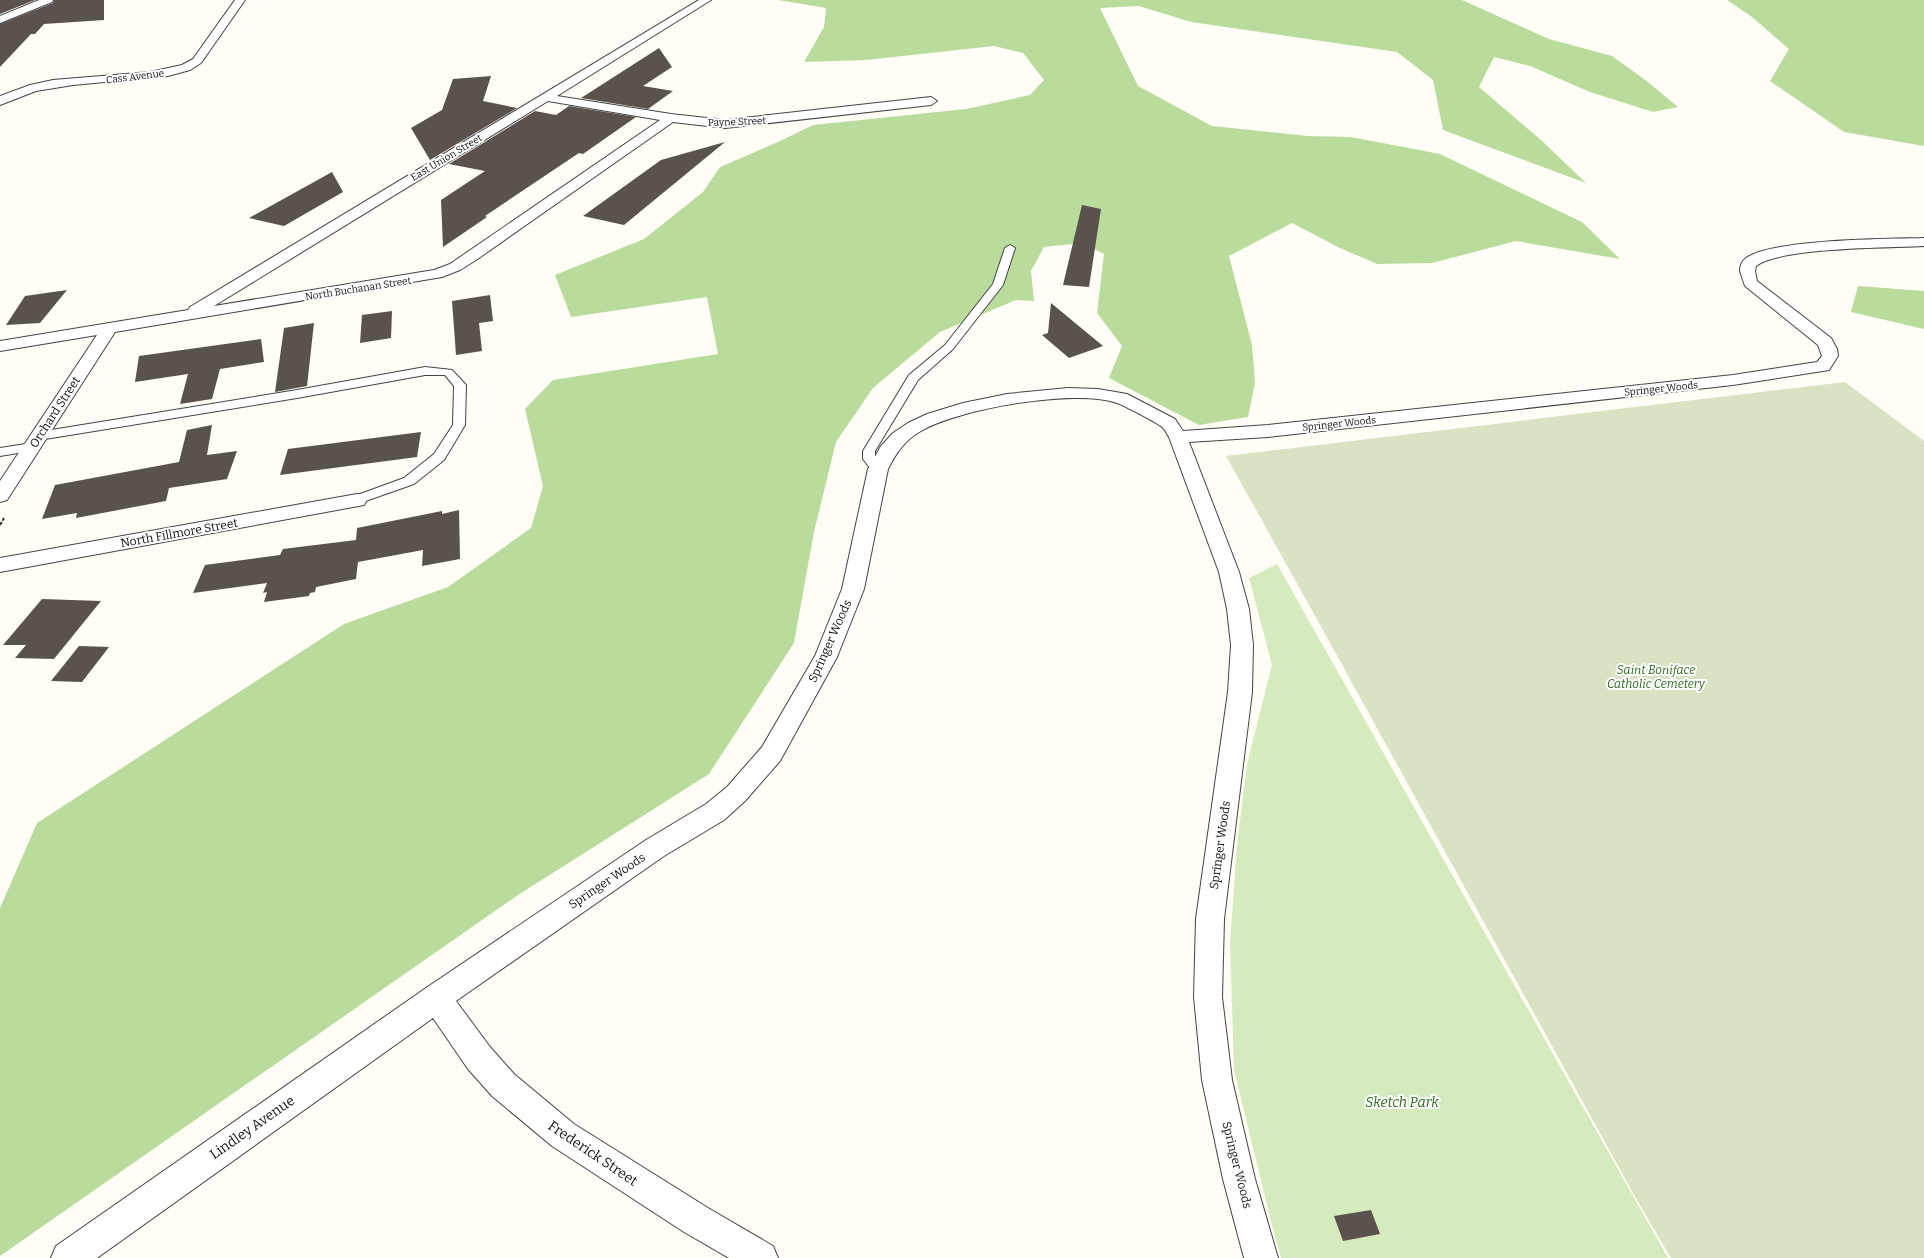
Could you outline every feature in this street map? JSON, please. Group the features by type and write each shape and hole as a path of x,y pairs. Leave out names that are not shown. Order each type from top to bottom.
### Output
{"street":[{"path":"0,20 48,0"},
{"name":"Cass Avenue","path":"0,101 16,93 39,86 168,72 189,67 197,61 240,0"},
{"name":"East Union Street","path":"187,316 544,97 706,0"},
{"name":"Payne Street","path":"544,97 671,118 713,123 737,123 931,101"},
{"name":"North Buchanan Street","path":"0,346 415,279 455,267 671,118"},
{"name":"Springer Woods","path":"1178,437 1268,431 1733,380 1823,366 1830,356 1830,349 1825,342 1750,283 1747,267 1751,261 1761,256 1792,250 1924,242"},
{"name":"Orchard Street","path":"0,496 109,329"},
{"name":"Springer Woods","path":"436,998 655,848 715,812 736,794 771,754 826,657 853,590 878,469 888,450 900,437 914,427 932,418 969,406 1007,399 1068,393 1098,394 1121,398 1169,423 1178,437 1229,572 1238,608 1242,645 1240,692 1210,919 1208,997 1217,1080 1239,1179 1261,1258"},
{"name":"North Fillmore Street","path":"0,565 357,500"},
{"name":"Lindley Avenue","path":"68,1258 436,998"},
{"name":"Frederick Street","path":"436,998 480,1058 503,1085 563,1136 696,1220 761,1258"}],"lane":[{"path":"878,469 869,459 869,451 890,414 913,378 949,347 998,285 1010,248"},
{"path":"0,452 35,442 425,371 448,372 460,385 458,424 439,457 408,481 357,500"}],"green space":[{"path":"778,0 1462,0 1549,39 1612,56 1644,79 1678,107 1653,112 1590,92 1530,66 1494,57 1479,87 1541,140 1586,183 1443,130 1433,80 1397,52 1191,22 1139,6 1100,8 1138,86 1212,126 1308,136 1351,137 1440,154 1582,222 1620,259 1516,241 1432,263 1377,264 1340,248 1292,223 1229,256 1252,345 1255,383 1248,417 1199,425 1109,378 1122,346 1097,313 1104,254 1082,243 1044,247 1031,271 1034,301 1016,300 940,332 873,388 836,442 814,532 794,643 709,774 518,895 0,1256 0,908 37,823 344,624 448,587 531,528 543,486 525,409 553,380 718,354 707,297 571,317 555,275 644,239 703,192 720,167 813,125 966,109 1030,95 1044,80 1023,53 994,46 866,60 804,62 824,27 826,8"},
{"path":"1727,0 1924,0 1924,146 1844,132 1770,81 1789,49 1752,17"},
{"path":"1858,286 1924,291 1924,329 1851,312"},
{"name":"Saint Boniface Catholic Cemetery","path":"1845,382 1924,441 1924,1258 1671,1258 1638,1202 1226,456"},
{"name":"Sketch Park","path":"1277,564 1668,1258 1281,1258 1234,1070 1230,943 1237,845 1247,764 1272,665 1249,578"}],"building":[{"path":"0,0 35,0 0,14"},
{"path":"54,0 104,0 104,20 44,24 35,34 31,34 0,67 0,24 53,3"},
{"path":"659,48 672,67 643,86 673,91 648,109 581,98"},
{"path":"491,76 483,101 517,108 430,160 411,128 442,110 453,79"},
{"path":"569,106 636,117 583,154 579,153 485,216 487,217 443,247 441,200 485,171 449,164 535,111 556,115"},
{"path":"725,142 624,225 583,216 661,160"},
{"path":"332,172 343,192 284,226 249,218"},
{"path":"1082,205 1101,209 1089,287 1063,285"},
{"path":"67,290 40,323 6,325 25,296"},
{"path":"490,295 493,321 479,323 482,351 456,355 452,301"},
{"path":"1051,303 1103,346 1069,358 1042,335 1048,333"},
{"path":"392,311 391,338 360,343 362,315"},
{"path":"314,323 307,386 275,392 284,328"},
{"path":"261,339 264,362 220,369 212,399 180,404 188,374 135,382 139,356"},
{"path":"212,425 207,455 237,451 227,479 169,488 166,501 76,518 77,513 42,519 55,485 179,462 187,430"},
{"path":"421,432 417,457 280,475 288,449"},
{"path":"459,510 460,559 422,566 423,550 358,562 356,579 316,587 315,592 310,593 309,596 264,602 267,592 263,593 267,583 193,593 205,565 280,555 283,549 356,540 357,528 442,511 442,514"},
{"path":"42,599 101,601 54,659 15,658 26,645 3,645"},
{"path":"79,646 109,647 82,682 51,681"},
{"path":"1371,1210 1380,1234 1343,1241 1334,1216"}]}
